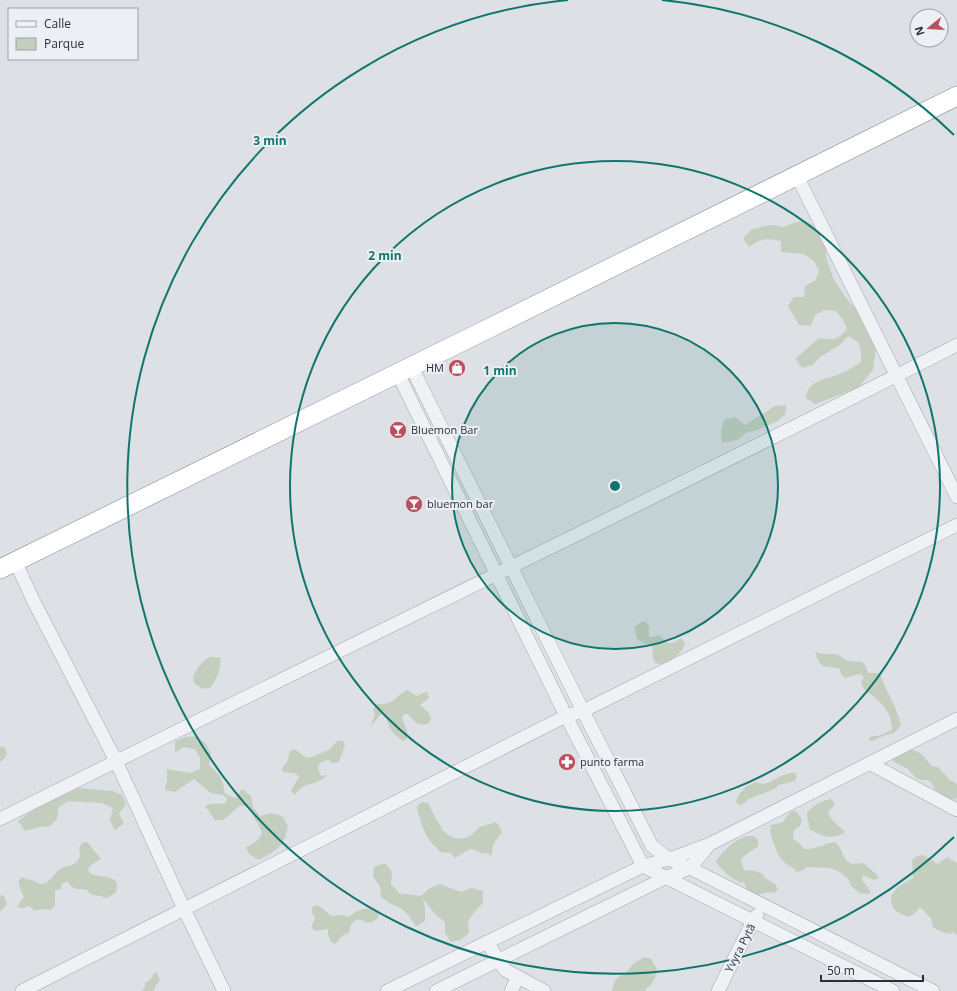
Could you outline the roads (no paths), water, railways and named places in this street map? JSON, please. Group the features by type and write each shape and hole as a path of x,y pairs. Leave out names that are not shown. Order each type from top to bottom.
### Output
{"highway":[{"path":"8,565 957,96"}],"street":[{"path":"797,176 957,498"},
{"path":"0,819 512,567 957,344"},
{"path":"404,369 512,567 652,846 669,859 690,868 933,991"},
{"path":"404,369 497,574 566,716 643,866 893,991"},
{"path":"22,991 566,716 583,711 957,525"},
{"path":"8,565 34,602 116,761 184,909 224,991"},
{"path":"387,991 643,866 669,859 710,844 957,719"},
{"path":"869,763 957,810"},
{"path":"436,991 665,878 690,868 710,844"},
{"name":"Yvyra Pytã","path":"718,991 753,921 764,906"},
{"path":"487,942 504,970 544,991"},
{"path":"511,991 518,977"}],"place":[{"name":"HM","path":"457,368"},
{"name":"Bluemon Bar","path":"398,430"},
{"name":"bluemon bar","path":"414,504"},
{"name":"punto farma","path":"567,762"}]}
